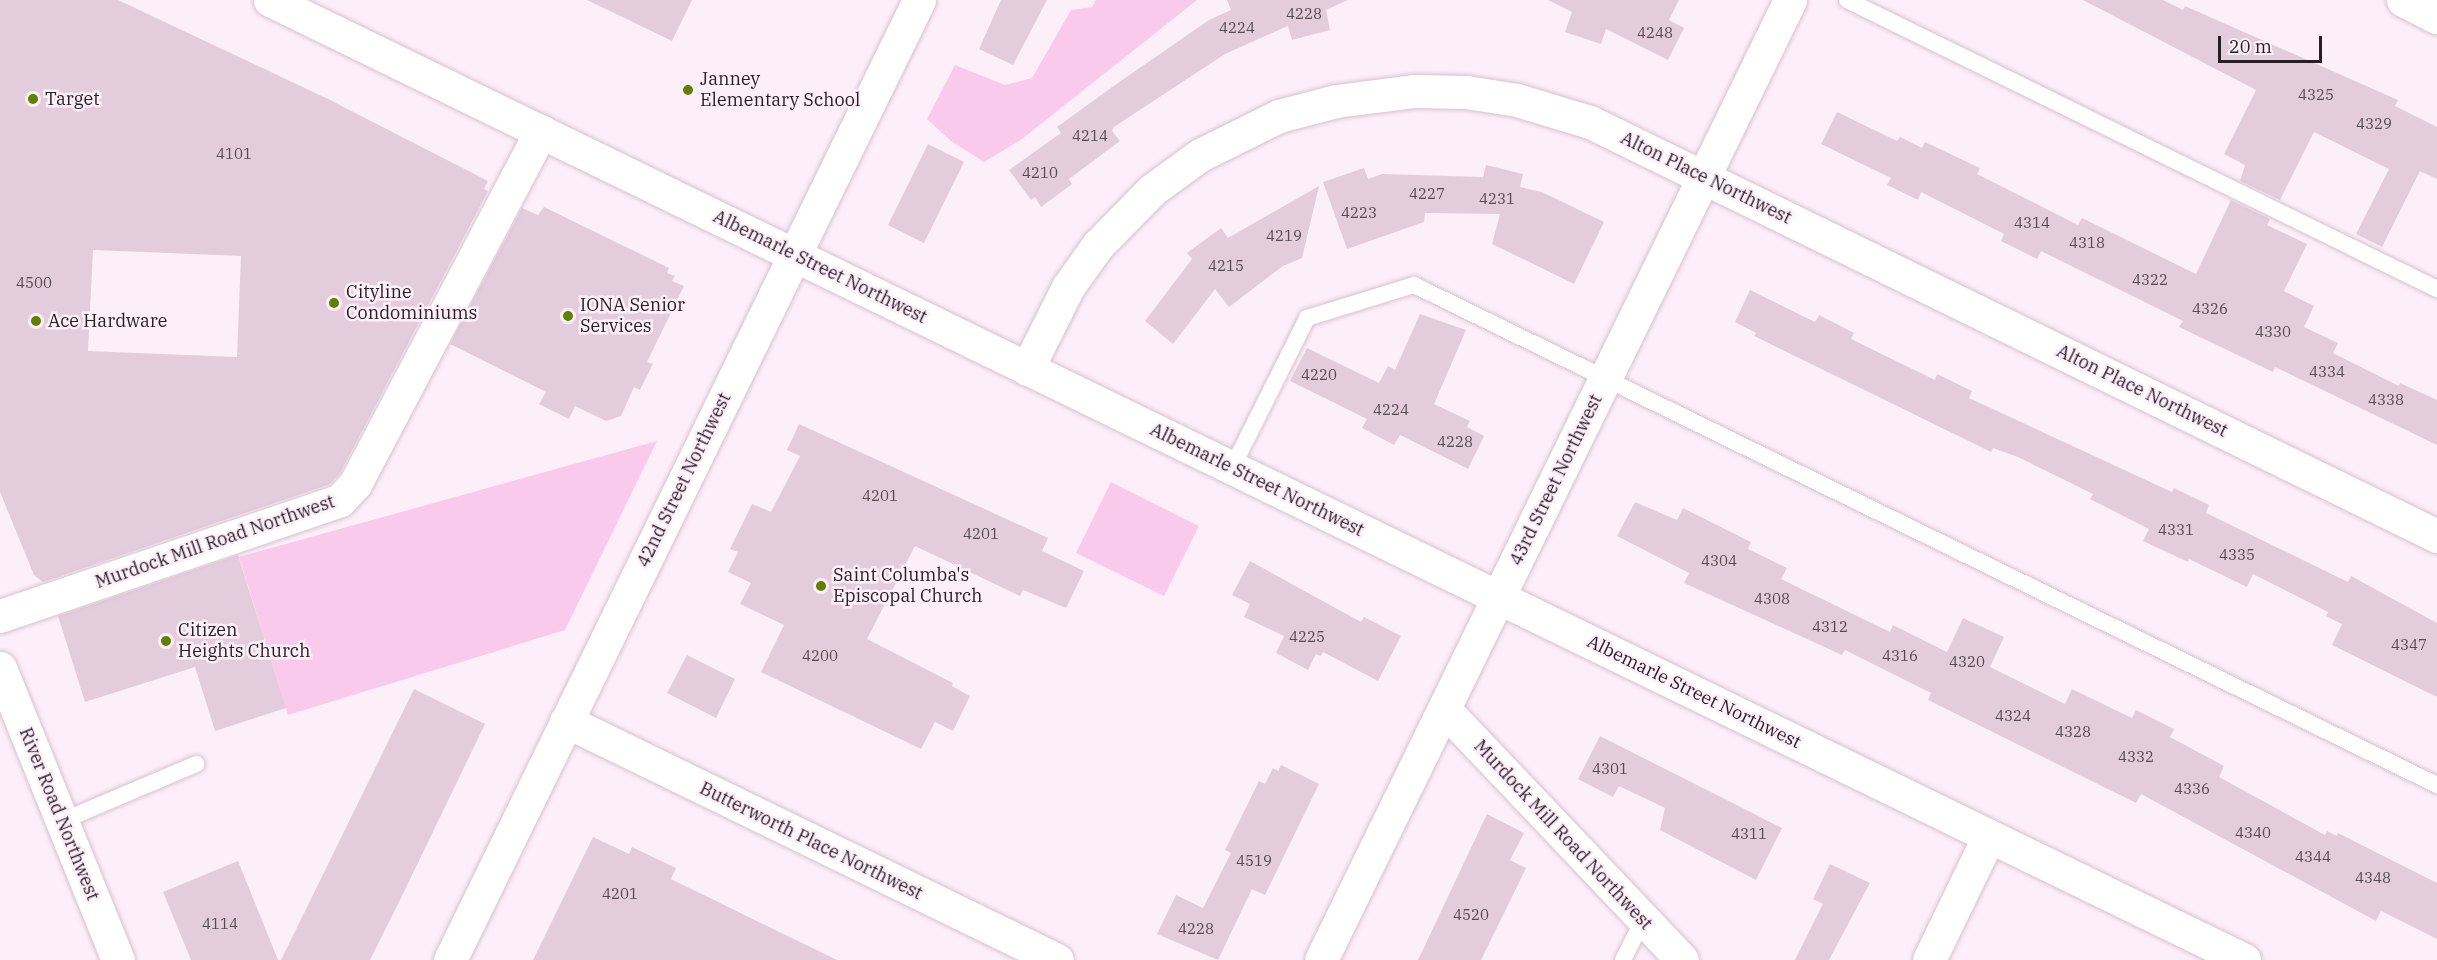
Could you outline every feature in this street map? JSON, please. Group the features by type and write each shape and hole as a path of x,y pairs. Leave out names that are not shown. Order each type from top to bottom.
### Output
{"street":[{"name":"Albemarle Street Northwest","path":"270,0 2244,960"},
{"name":"42nd Street Northwest","path":"450,960 919,0"},
{"name":"43rd Street Northwest","path":"1321,960 1790,0"},
{"path":"2403,0 2437,16"},
{"name":"Alton Place Northwest","path":"1027,369 1080,269 1138,203 1175,172 1225,141 1306,108 1407,91 1491,95 1582,120 1704,176 2437,536"},
{"name":"Murdock Mill Road Northwest","path":"0,616 340,500 356,484 541,131"},
{"name":"River Road Northwest","path":"0,668 118,960"},
{"name":"Murdock Mill Road Northwest","path":"1445,710 1682,960"},
{"name":"Butterworth Place Northwest","path":"566,721 1057,960"},
{"path":"1929,960 1989,836"}],"lane":[{"path":"1847,0 2437,289"},
{"path":"1232,468 1307,318 1414,285 2437,785"},
{"path":"62,821 196,765"},
{"path":"1623,960 1642,920"}],"shaded area":[{"path":"1096,0 1197,0 1022,139 984,162 951,141 927,119 955,65 1005,85 1032,78 1071,10 1092,7"},
{"path":"657,441 565,630 288,715 239,557"},
{"path":"1111,482 1199,526 1164,596 1076,553"}],"building":[{"name":"Cityline Condominiums","path":"0,0 118,0 328,99 488,181 484,189 488,191 340,473 330,484 43,582 34,575 0,492","holes":["93,250 241,256 237,357 88,351"]},
{"path":"587,0 692,0 672,41"},
{"path":"1001,0 1047,0 1013,65 979,49"},
{"path":"1227,0 1348,0 1326,10 1330,30 1292,40 1288,26 1225,54 1114,127 1112,131 1120,141 1069,179 1072,184 1041,207 1035,197 1031,200 1009,170 1061,133 1057,127 1115,85 1209,20 1231,10"},
{"path":"1548,0 1679,0 1669,20 1684,28 1668,60 1606,29 1601,44 1565,32 1572,12"},
{"path":"2083,0 2163,0 2183,10 2185,6 2398,100 2395,106 2437,127 2437,179 2420,171 2382,247 2356,234 2389,169 2314,132 2280,200 2240,181 2245,165 2224,154 2256,90"},
{"path":"1837,112 1897,141 1900,137 1922,148 1925,142 1980,168 1977,174 2078,225 2082,218 2196,274 2231,200 2270,219 2267,225 2307,244 2284,291 2314,306 2304,327 2338,343 2333,353 2399,386 2400,383 2437,400 2437,445 2275,367 2273,372 2179,327 2183,321 2041,251 2037,259 2001,241 2004,234 1921,192 1918,200 1887,185 1891,178 1821,144"},
{"path":"928,144 964,162 924,243 888,225"},
{"path":"1486,165 1523,174 1520,187 1542,192 1604,222 1574,284 1492,244 1500,214 1425,213 1424,222 1347,249 1323,182 1364,168 1368,179 1382,174 1483,177"},
{"path":"1319,186 1302,258 1283,266 1229,307 1215,289 1173,344 1145,321 1192,259 1187,253 1221,228 1228,238"},
{"name":"IONA Senior Services","path":"544,207 669,268 667,273 675,276 672,281 684,286 647,362 653,364 640,390 634,387 621,416 606,421 575,406 569,419 539,404 546,392 450,344 522,208 538,215"},
{"path":"1750,290 1815,322 1819,315 1854,333 1851,339 1935,380 1937,374 1972,391 1969,398 2172,492 2174,488 2209,505 2206,513 2348,582 2351,576 2437,623 2437,697 2332,645 2342,624 2326,616 2328,612 2253,574 2247,587 2189,559 2188,562 2143,541 2149,529 2090,499 2093,494 2018,457 1993,448 1991,452 1754,336 1756,333 1735,322"},
{"path":"1420,314 1466,330 1434,404 1470,421 1467,427 1484,436 1468,469 1400,435 1394,445 1362,428 1367,419 1290,381 1307,348 1379,383 1388,366 1395,370"},
{"name":"Saint Columba's Episcopal Church","path":"799,424 1048,538 1042,551 1084,571 1066,608 1023,590 1020,596 915,546 867,639 953,683 952,686 970,696 953,731 935,722 921,749 761,672 784,625 740,604 751,583 728,572 738,552 730,549 752,504 771,512 800,456 787,450"},
{"path":"1635,502 1677,520 1683,508 1751,542 1748,549 1787,568 1781,579 1890,632 1893,625 1947,652 1963,618 2004,637 1990,667 2065,704 2072,689 2132,718 2136,710 2174,729 2170,737 2224,766 2219,777 2325,835 2327,831 2337,836 2338,833 2437,883 2437,939 2381,911 2376,921 2141,794 2136,803 1928,700 1931,693 1845,650 1842,655 1684,583 1689,573 1617,536"},
{"name":"Citizen Heights Church","path":"238,555 286,708 215,731 195,667 85,702 58,616"},
{"path":"1250,561 1361,622 1364,617 1401,636 1378,681 1323,652 1321,656 1316,654 1308,670 1276,653 1284,636 1244,617 1250,604 1232,595"},
{"path":"687,655 735,679 716,718 667,693"},
{"path":"414,689 485,724 401,898 370,960 281,960"},
{"path":"1600,736 1782,828 1756,880 1660,830 1665,808 1619,786 1613,797 1578,779"},
{"path":"1281,765 1319,784 1265,895 1252,889 1218,960 1157,934 1176,895 1203,908 1231,853 1225,850 1259,781 1265,784 1273,768 1278,771"},
{"path":"1487,814 1524,833 1510,860 1526,868 1481,960 1418,960"},
{"path":"593,837 629,854 632,847 676,868 671,879 837,960 533,960"},
{"path":"238,861 278,960 191,960 163,892"},
{"path":"1830,864 1870,883 1829,960 1795,960 1823,904 1813,899"}],"place":[{"name":"Janney Elementary School","path":"688,90"},
{"name":"Target","path":"33,99"},
{"name":"Cityline Condominiums","path":"334,303"},
{"name":"IONA Senior Services","path":"568,316"},
{"name":"Ace Hardware","path":"36,321"},
{"name":"Saint Columba's Episcopal Church","path":"821,586"},
{"name":"Citizen Heights Church","path":"166,641"}]}
